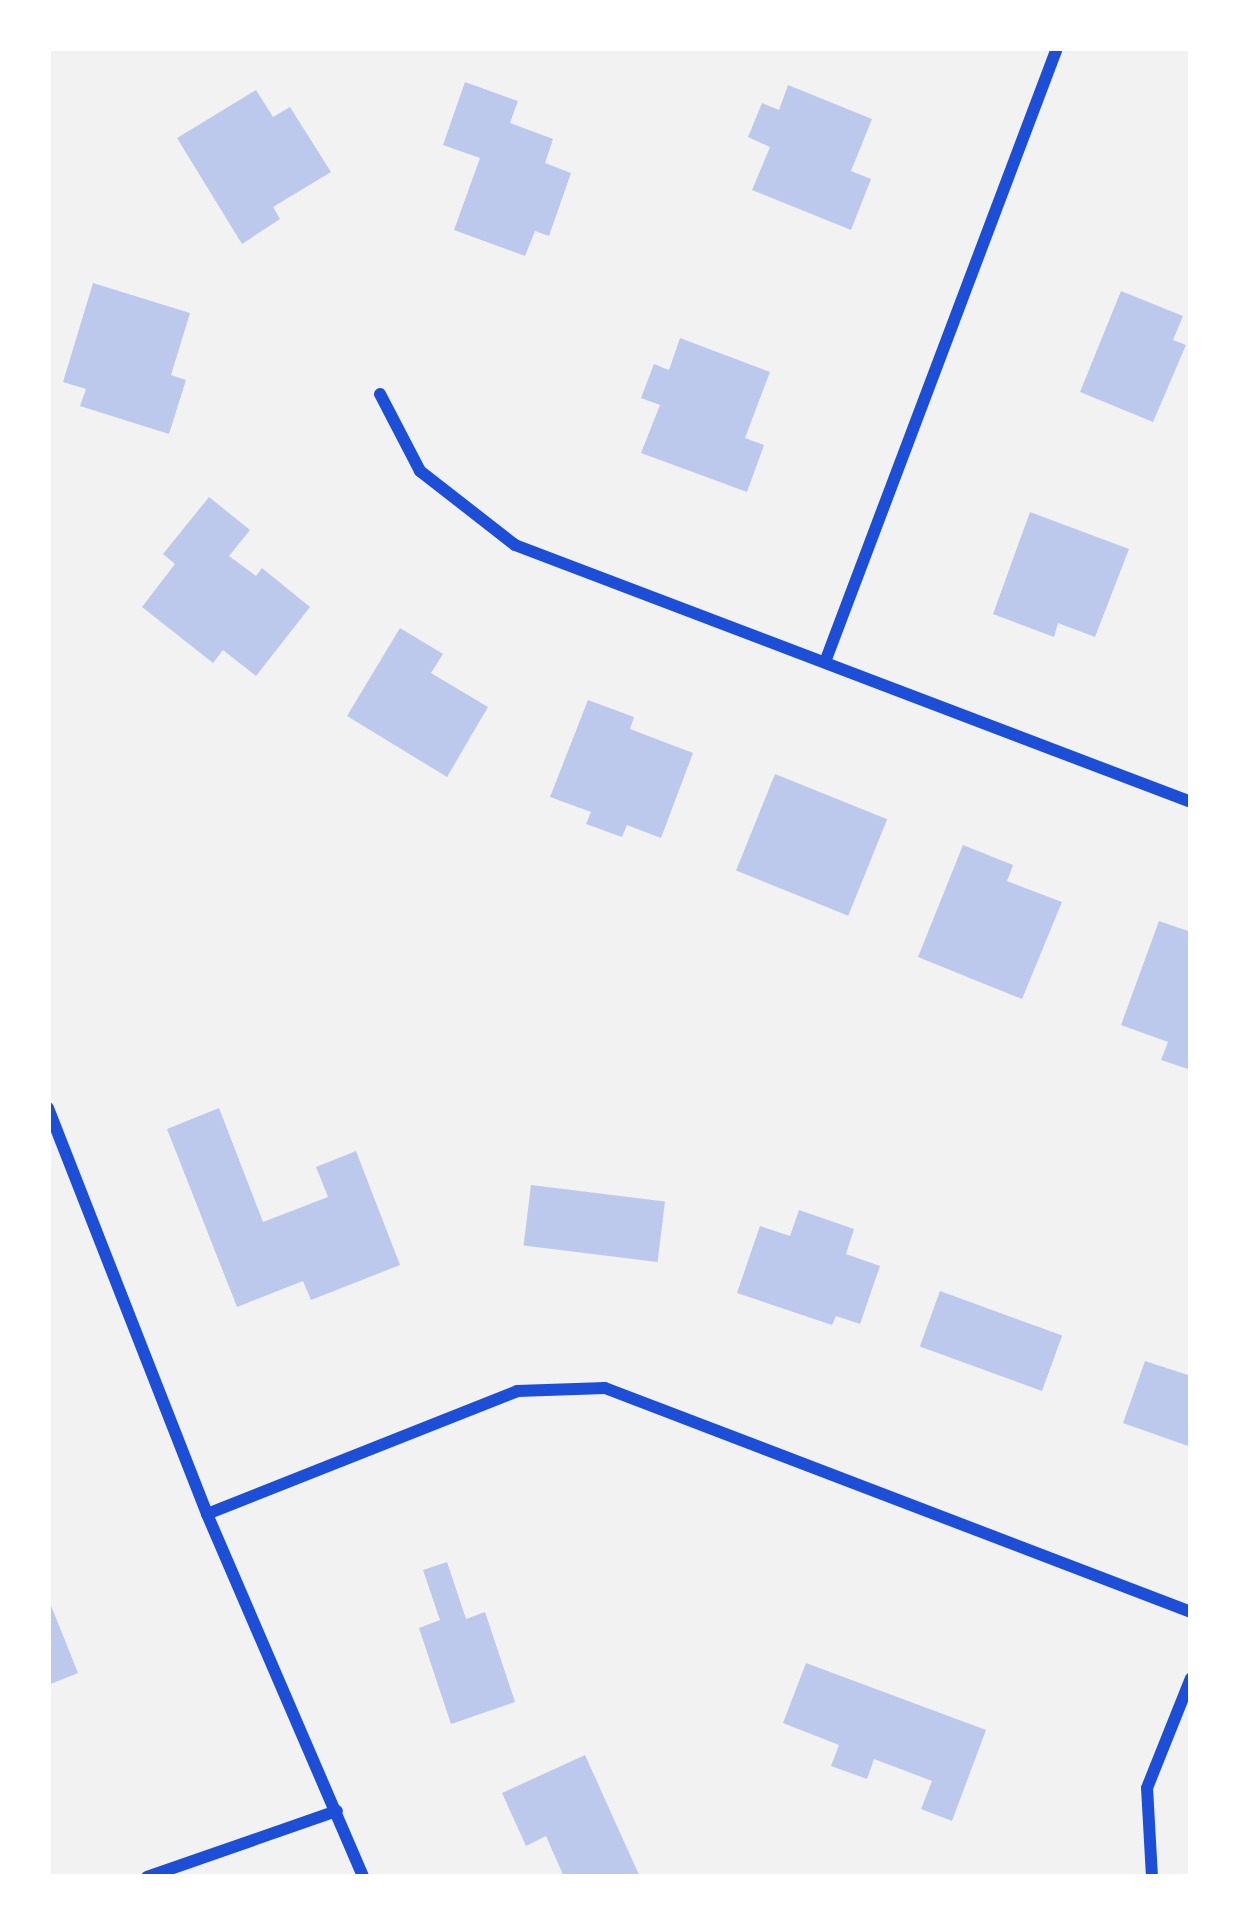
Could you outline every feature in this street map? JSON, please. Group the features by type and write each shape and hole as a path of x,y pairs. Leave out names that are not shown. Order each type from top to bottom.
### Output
{"street":[{"path":"825,662 1057,48"},
{"path":"380,394 420,471 515,545 1191,802"},
{"path":"48,1108 207,1514 363,1877"},
{"path":"207,1514 517,1391 605,1388 1191,1612"},
{"path":"1152,1877 1147,1788 1191,1678"},
{"path":"147,1877 337,1811"}],"building":[{"path":"465,82 518,101 510,123 553,139 545,163 571,173 549,236 535,231 525,256 454,230 480,158 443,145"},
{"path":"788,85 872,119 851,171 871,179 851,230 752,190 770,147 748,137 762,103 779,110"},
{"path":"256,90 273,117 290,107 331,172 273,207 280,219 242,244 177,138"},
{"path":"93,283 190,313 171,375 186,380 169,434 80,406 86,389 63,382"},
{"path":"1121,291 1183,316 1173,340 1186,345 1153,422 1080,392"},
{"path":"680,338 770,372 745,438 764,445 747,492 641,453 660,405 641,398 654,364 669,370"},
{"path":"209,497 250,530 229,556 256,576 262,568 310,607 256,676 223,650 213,663 142,607 175,564 163,554"},
{"path":"1030,512 1129,549 1095,637 1058,623 1054,637 993,614"},
{"path":"400,628 443,654 431,673 488,707 447,777 347,716"},
{"path":"588,700 634,717 630,729 693,753 661,838 627,825 622,837 586,824 591,812 550,797"},
{"path":"775,774 887,819 848,916 736,870"},
{"path":"963,845 1013,865 1007,881 1062,902 1022,999 918,957"},
{"path":"1159,921 1191,932 1191,1070 1161,1060 1168,1042 1121,1025"},
{"path":"219,1108 263,1222 328,1197 316,1167 356,1151 400,1265 311,1300 303,1281 237,1307 167,1129"},
{"path":"531,1185 665,1201 658,1262 524,1246"},
{"path":"799,1210 854,1229 846,1254 880,1266 860,1324 836,1316 832,1325 737,1293 760,1226 790,1236"},
{"path":"940,1291 1062,1335 1042,1391 920,1346"},
{"path":"1145,1361 1191,1376 1191,1447 1123,1423"},
{"path":"447,1562 466,1619 485,1612 515,1702 451,1724 419,1628 440,1620 423,1570"},
{"path":"48,1598 78,1673 48,1685"},
{"path":"806,1663 986,1730 952,1821 921,1809 932,1781 874,1759 867,1779 831,1766 839,1745 783,1723"},
{"path":"585,1755 640,1877 564,1877 546,1836 526,1846 502,1793"}]}
